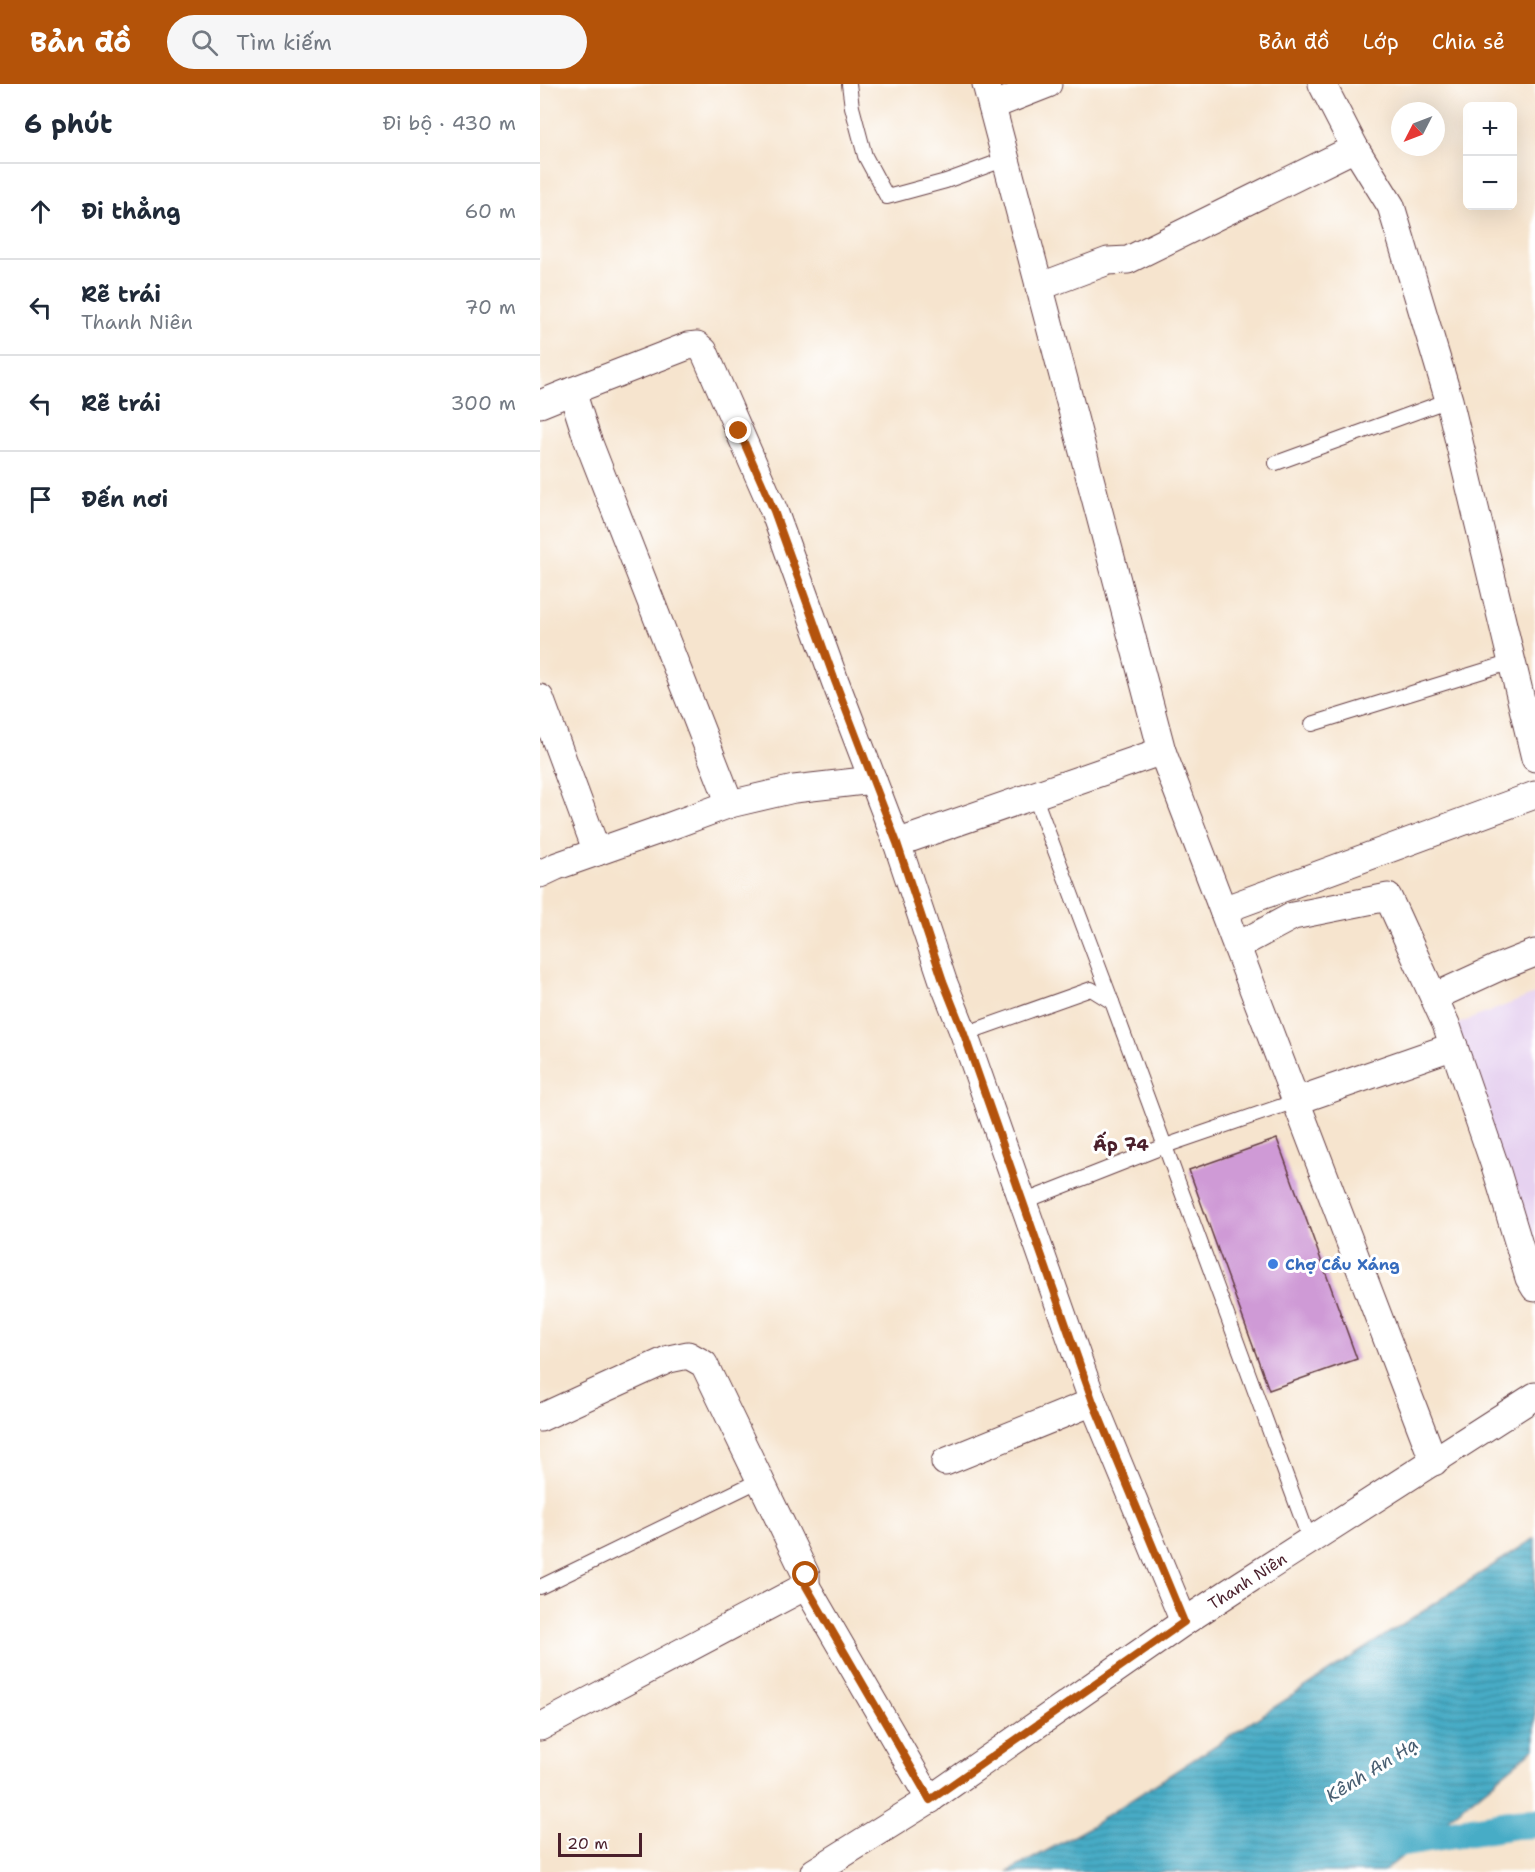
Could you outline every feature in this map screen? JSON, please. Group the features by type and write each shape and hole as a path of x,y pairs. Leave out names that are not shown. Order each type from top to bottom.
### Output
{"street":[{"path":"1048,84 989,95 1006,159 1049,283 1162,751 1434,1462"},
{"path":"1322,84 1355,148 1391,206 1449,400 1535,758"},
{"path":"1049,283 1108,261 1128,260 1355,148"},
{"path":"540,404 688,346 697,345 704,351 774,511 835,681 897,843 943,981 964,1034 1093,1402 1184,1622"},
{"path":"572,391 587,438 730,804"},
{"path":"540,698 597,852"},
{"path":"897,843 1162,751"},
{"path":"540,874 730,804 794,789 873,780"},
{"path":"1223,910 1535,795"},
{"path":"1237,946 1293,916 1388,897 1454,1046 1497,1172 1529,1278 1535,1288"},
{"path":"1434,997 1535,953"},
{"path":"1296,1101 1454,1046"},
{"path":"540,1418 669,1359 688,1355 704,1364 806,1575 806,1586 930,1800"},
{"name":"Thanh Niên","path":"814,1872 930,1800 1184,1622 1535,1396"},
{"path":"945,1462 1093,1402"},
{"path":"540,1727 806,1586"}],"lane":[{"path":"849,84 852,106 865,156 887,197 946,182 1006,159"},
{"path":"1276,463 1449,400"},
{"path":"1312,724 1512,662"},
{"path":"1034,795 1113,1002 1310,1540"},
{"path":"964,1034 1091,989 1113,1002"},
{"path":"1023,1202 1165,1146 1296,1101"},
{"path":"540,1587 760,1480"}],"shaded area":[{"path":"1535,994 1535,1257 1450,1027"}],"water":[{"name":"Kênh An Hạ","path":"1535,1538 1535,1748 1383,1872 1008,1872 1088,1828"}],"building":[{"name":"Chợ Cầu Xáng","path":"1277,1139 1357,1359 1269,1390 1189,1170"}],"waterway":[{"path":"1385,1845 1515,1824 1535,1823"}],"place":[{"name":"Chợ Cầu Xáng","path":"1273,1264"}],"district":[{"name":"Ấp 74","path":"1121,1145"}],"route":[{"path":"739,431 774,511 835,681 897,843 943,981 964,1034 1093,1402 1184,1622 930,1800 806,1586 806,1575"}]}
